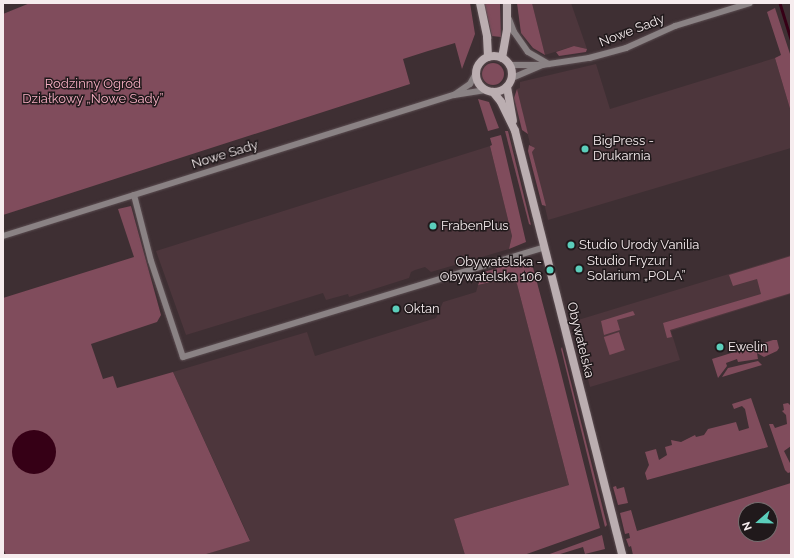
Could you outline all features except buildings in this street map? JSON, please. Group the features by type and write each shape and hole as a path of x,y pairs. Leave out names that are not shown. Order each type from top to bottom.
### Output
{"main road":[{"path":"480,3 487,37 488,57"},
{"path":"502,58 508,17 507,3"},
{"path":"488,57 502,58 510,65 512,78 507,87 489,91 478,83 476,73 479,63 488,57"},
{"name":"Obywatelska","path":"507,87 515,131 622,555"},
{"name":"Obywatelska","path":"489,91 501,102 515,131"}],"street":[{"name":"Nowe Sady","path":"510,65 542,65 589,58 626,48 675,26 750,3"},
{"path":"508,17 514,32 525,48 536,58 549,64"},
{"name":"Nowe Sady","path":"512,78 542,65"},
{"name":"Nowe Sady","path":"454,95 470,84 476,73"},
{"name":"Nowe Sady","path":"3,236 454,95 489,91"},
{"path":"134,195 151,261 183,357 544,247"}],"shaded area":[{"path":"532,3 571,3 587,49 574,46 545,55"},
{"path":"775,58 791,112 791,148 548,220 517,89 520,88 520,82 596,64 610,109"},
{"path":"490,146 512,236 509,249 431,272 425,267 415,270 411,272 409,278 349,297 348,294 326,300 323,293 186,335 156,251"},
{"path":"791,255 791,294 671,331 680,360 590,387 576,332 581,329 578,320"},
{"path":"512,277 517,284 569,485 454,519 465,555 203,555 250,540 173,372 307,332 315,356 436,318 443,302 476,292 478,285"},
{"path":"30,430 38,430 43,431 50,436 55,443 55,461 50,468 43,473 30,474 22,471 15,464 12,456 12,448 15,440 22,433"}],"green space":[{"name":"Rodzinny Ogród Działkowy „Nowe Sady”","path":"30,3 470,3 475,34 462,69 455,43 428,51 403,59 410,84 3,215 3,14"},
{"path":"484,3 500,3 501,37 492,36"},
{"path":"517,3 532,3 545,55 533,48 521,33"},
{"path":"775,8 791,57 791,112 775,58 781,55 767,12"},
{"path":"574,46 587,49 586,52 559,56 556,52"},
{"path":"493,63 501,66 504,74 501,82 493,85 485,82 482,74 485,66"},
{"path":"517,89 528,134 522,130 514,98"},
{"path":"478,99 489,102 499,128 488,131"},
{"path":"505,131 508,131 531,225 529,224"},
{"path":"501,135 526,242 509,249 512,236 490,146 492,145 490,138"},
{"path":"529,145 535,148 532,152 546,206 542,205 528,151"},
{"path":"131,206 161,315 157,322 91,344 103,379 113,376 117,388 173,372 250,541 203,555 6,555 3,548 3,298 134,257 118,209"},
{"path":"791,256 791,293 670,330 672,337 667,338 663,323 761,294 757,279 733,286 729,275"},
{"path":"528,259 531,260 557,357 600,528 524,555 465,555 454,519 569,485 517,284 512,277 478,285 484,272"},
{"path":"633,311 635,315 617,320 620,330 604,335 601,321"},
{"path":"619,332 625,350 610,355 604,337"},
{"path":"777,340 779,348 777,351 764,357 757,353 758,359 738,362 737,359 726,363 727,366 718,378 712,359"},
{"path":"562,347 607,525 605,527 561,349"},
{"path":"758,361 762,365 722,377 728,368"},
{"path":"751,398 768,447 647,480 645,473 649,465 645,452 656,449 659,460 667,455 665,447 672,445 671,440 681,442 695,435 696,437 704,435 708,429 736,422 739,431 749,428 745,409 742,406 734,409 732,404"},
{"path":"788,403 791,406 791,446 784,451 791,465 791,472 788,473 785,470 769,424 773,424 775,428 787,424 786,415 782,411 784,410 783,404"},
{"path":"791,483 791,555 633,555 631,546 629,547 626,539 630,538 629,533 625,534 620,513 631,510 637,531"},
{"path":"616,486 617,489 624,487 628,503 618,505 613,487"},
{"path":"602,535 605,549 585,554 583,547 557,555 547,555"}],"waterway":[{"path":"780,3 791,38"}],"place":[{"name":"BigPress - Drukarnia","path":"585,149"},
{"name":"FrabenPlus","path":"433,226"},
{"name":"Studio Urody Vanilia","path":"571,245"},
{"name":"Studio Fryzur i Solarium „POLA”","path":"579,269"},
{"name":"Obywatelska - Obywatelska 106","path":"550,270"},
{"name":"Oktan","path":"396,309"},
{"name":"Ewelin","path":"720,347"}]}
